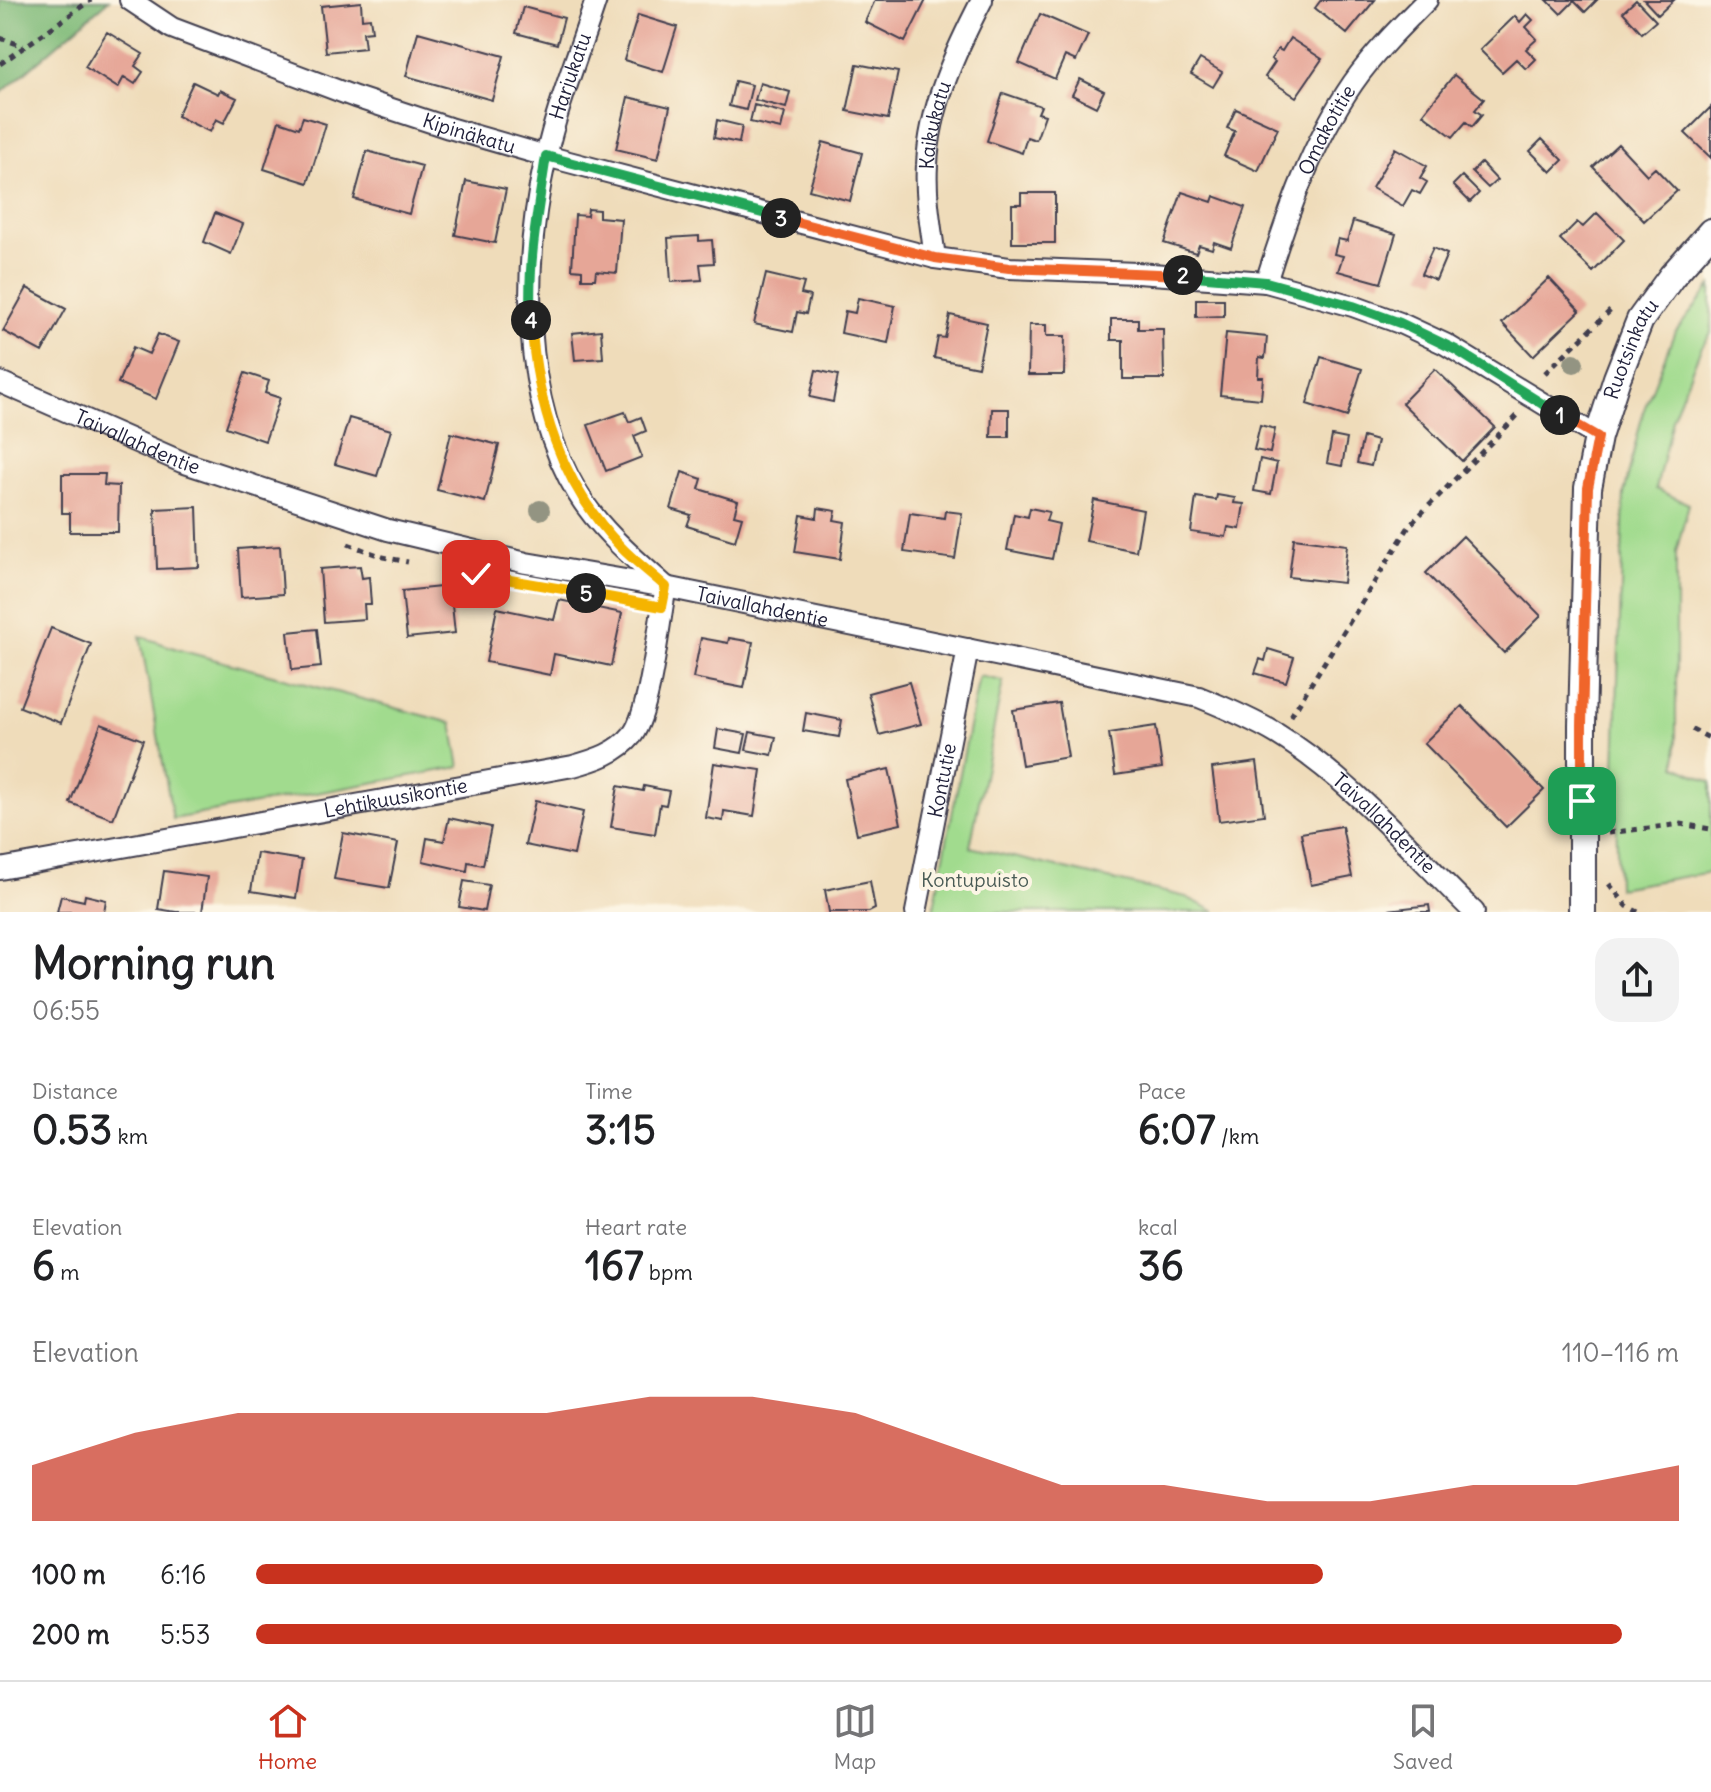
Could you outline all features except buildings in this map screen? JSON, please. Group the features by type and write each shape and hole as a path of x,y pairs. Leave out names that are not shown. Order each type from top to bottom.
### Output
{"street":[{"name":"Kipinäkatu","path":"130,0 172,28 355,97 546,156 935,258 1009,268 1164,274 1266,282 1353,306 1445,344 1598,437"},
{"name":"Harjukatu","path":"596,0 546,156 532,246 529,291 532,339 546,420 579,496 620,546 666,587"},
{"name":"Kaikukatu","path":"935,258 927,193 930,134 953,61 982,0"},
{"name":"Omakotitie","path":"1266,282 1289,209 1320,138 1353,82 1427,0"},
{"name":"Ruotsinkatu","path":"1582,912 1582,725 1588,488 1598,437 1640,320 1672,276 1709,237"},
{"name":"Taivallahdentie","path":"0,382 182,462 388,530 526,563 666,587 1199,697 1279,735 1315,760 1474,912"},
{"name":"Lehtikuusikontie","path":"0,869 562,768 606,755 633,733 644,706 666,587"},
{"name":"Kontutie","path":"916,912 968,649"}],"path":[{"path":"0,64 91,0"},
{"path":"0,38 24,46"},
{"path":"1545,373 1612,309"},
{"path":"1279,735 1410,525 1521,413"},
{"path":"339,541 383,557 414,563"},
{"path":"1692,729 1711,739"},
{"path":"1607,821 1607,846"},
{"path":"1607,833 1681,824 1711,829"},
{"path":"1608,871 1609,898"},
{"path":"1608,884 1627,906 1638,912"}],"green space":[{"path":"0,0 109,0 0,94"},
{"path":"1711,286 1711,333 1700,350 1672,419 1656,489 1689,504 1676,552 1676,766 1711,782 1711,872 1618,888 1615,771 1624,494 1643,412 1674,334"},
{"path":"140,636 183,651 452,723 460,767 173,819"},
{"name":"Kontupuisto","path":"979,676 1003,681 970,847 1186,897 1216,912 933,912"}],"route":[{"path":"476,574 662,607 666,587 620,546 579,496 546,420 532,339 529,291 532,246 546,156 935,258 1009,268 1266,282 1353,306 1445,344 1598,437 1588,488 1582,801"}]}
